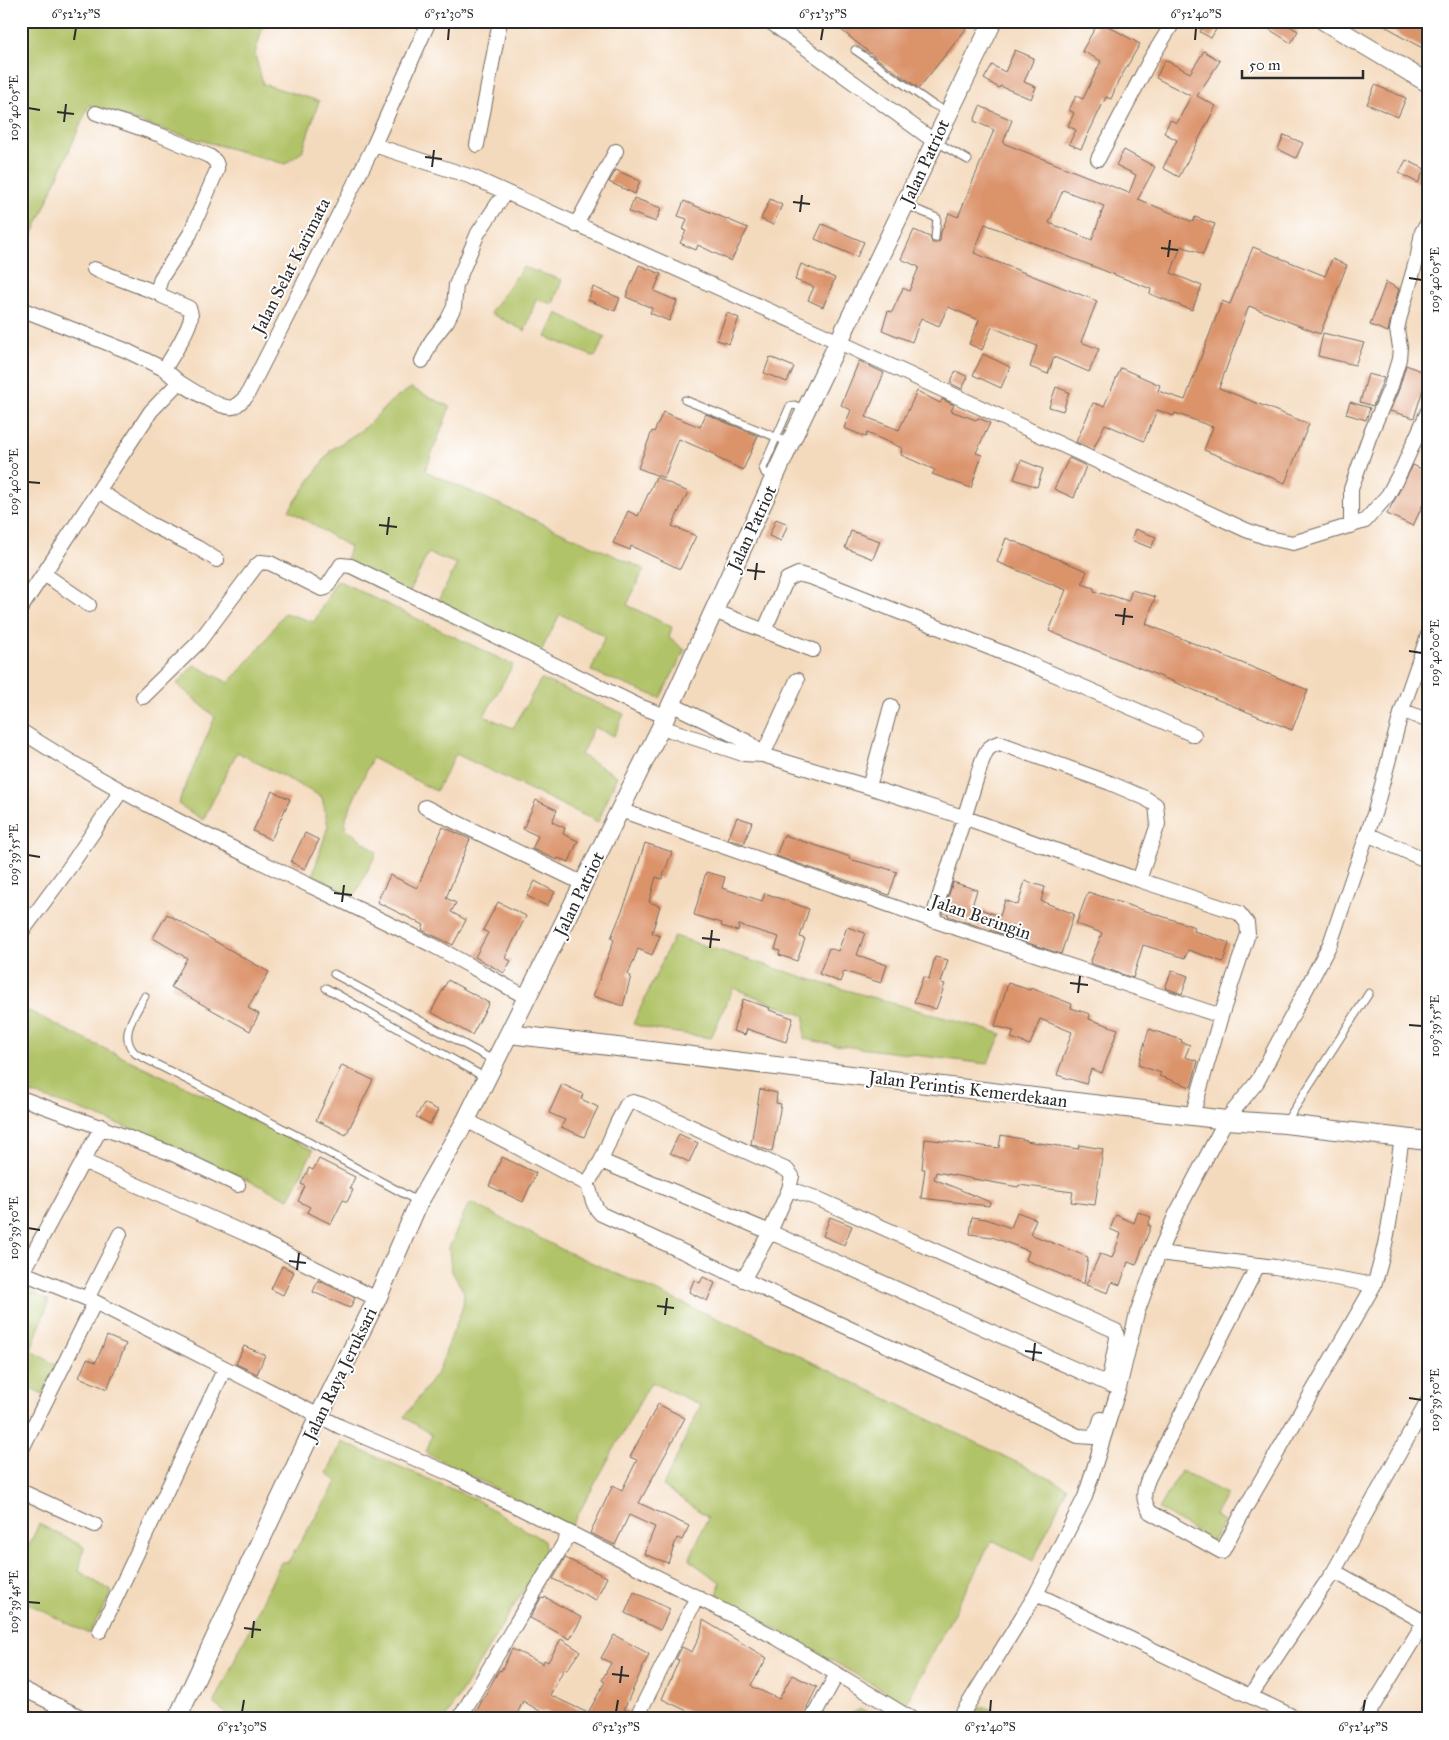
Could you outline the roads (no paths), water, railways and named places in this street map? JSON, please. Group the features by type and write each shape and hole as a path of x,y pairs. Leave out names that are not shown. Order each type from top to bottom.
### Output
{"street":[{"name":"Jalan Selat Karimata","path":"179,382 227,408 236,406 246,397 374,145 429,21"},
{"path":"477,145 500,21"},
{"path":"769,21 940,144"},
{"name":"Jalan Patriot","path":"510,1034 584,884 626,813 718,613 774,478 783,440 806,410 839,342 910,207 940,144 949,112 993,21"},
{"path":"1098,159 1150,60 1174,21"},
{"path":"1324,21 1428,83"},
{"path":"96,113 209,156 215,160 217,165 217,170 190,234 161,278 158,288 160,294"},
{"path":"374,145 472,177 1265,537 1293,543 1365,521 1388,495 1428,411"},
{"path":"576,225 616,151"},
{"path":"422,360 432,340 447,321 454,307 456,285 478,233 505,193"},
{"path":"1351,526 1351,489 1399,359 1400,347 1397,330 1399,320 1418,255 1422,232 1428,222"},
{"path":"94,269 160,294 189,308 191,316 164,369"},
{"path":"21,309 125,350 164,369 179,382 152,411 21,608"},
{"path":"99,491 150,524 198,548 217,560"},
{"path":"143,697 198,643 256,566 264,562 322,589 326,588 341,565 351,566 639,706 748,742 763,755"},
{"path":"44,574 90,605"},
{"path":"764,631 787,579 798,574 1022,660 1194,735"},
{"path":"718,613 814,650"},
{"path":"466,1120 587,1184 593,1204 600,1214 1005,1400 1078,1436 1089,1438 1094,1434 1113,1386 1159,1253 1176,1214 1226,1120 1257,1082 1330,944 1367,834 1402,710 1428,635"},
{"path":"763,755 797,680"},
{"path":"869,787 891,706"},
{"path":"1402,710 1428,721"},
{"path":"670,717 743,754 763,755 869,787 1139,880 1230,909 1239,914 1247,923 1248,934 1221,1016 1192,1116"},
{"path":"21,731 54,753 121,791 223,844 433,946 528,998"},
{"path":"932,920 982,761 988,749 992,745 999,743 1110,783 1145,798 1156,805 1158,824 1139,880"},
{"path":"21,933 69,868 121,791"},
{"path":"425,807 584,884"},
{"name":"Jalan Beringin","path":"626,813 932,920 1221,1016"},
{"path":"1367,834 1428,861"},
{"name":"Jalan Perintis Kemerdekaan","path":"510,1034 1226,1120 1284,1124 1428,1141"},
{"name":"Jalan Raya Jeruksari","path":"177,1719 323,1418 419,1202 466,1120 510,1034"},
{"path":"22,1101 102,1126 173,1154 238,1186"},
{"path":"587,1184 601,1161 622,1111 629,1103 636,1103 788,1170 792,1176 789,1189 770,1232 743,1280"},
{"path":"102,1126 22,1274 91,1300 341,1427 453,1475 570,1533 775,1637 912,1719"},
{"path":"1258,1265 1144,1490 1144,1501 1150,1512 1222,1552 1244,1510 1374,1285 1382,1262 1388,1235 1402,1138"},
{"path":"83,1161 246,1234 377,1299"},
{"path":"601,1161 770,1232 1113,1386"},
{"path":"789,1189 816,1198 1116,1331 1113,1386 1085,1497 1036,1594 959,1719"},
{"path":"21,1451 120,1234"},
{"path":"1159,1253 1258,1265 1374,1285"},
{"path":"100,1631 225,1368"},
{"path":"1251,1695 1334,1571 1428,1401"},
{"path":"21,1491 95,1525"},
{"path":"458,1719 570,1533"},
{"path":"1334,1571 1426,1619 1366,1719"},
{"path":"1036,1594 1298,1719"},
{"path":"636,1719 697,1597"},
{"path":"812,1719 838,1674"},
{"path":"21,1688 85,1719"},
{"path":"52,1719 59,1706"}],"lane":[{"path":"855,50 932,104 949,112"},
{"path":"940,144 968,160"},
{"path":"910,207 938,218 935,238"},
{"path":"685,400 783,440"},
{"path":"334,974 495,1062"},
{"path":"326,988 486,1078"},
{"path":"1284,1124 1369,993"},
{"path":"145,996 130,1026 127,1038 128,1047 136,1054 294,1134 419,1202"}]}
